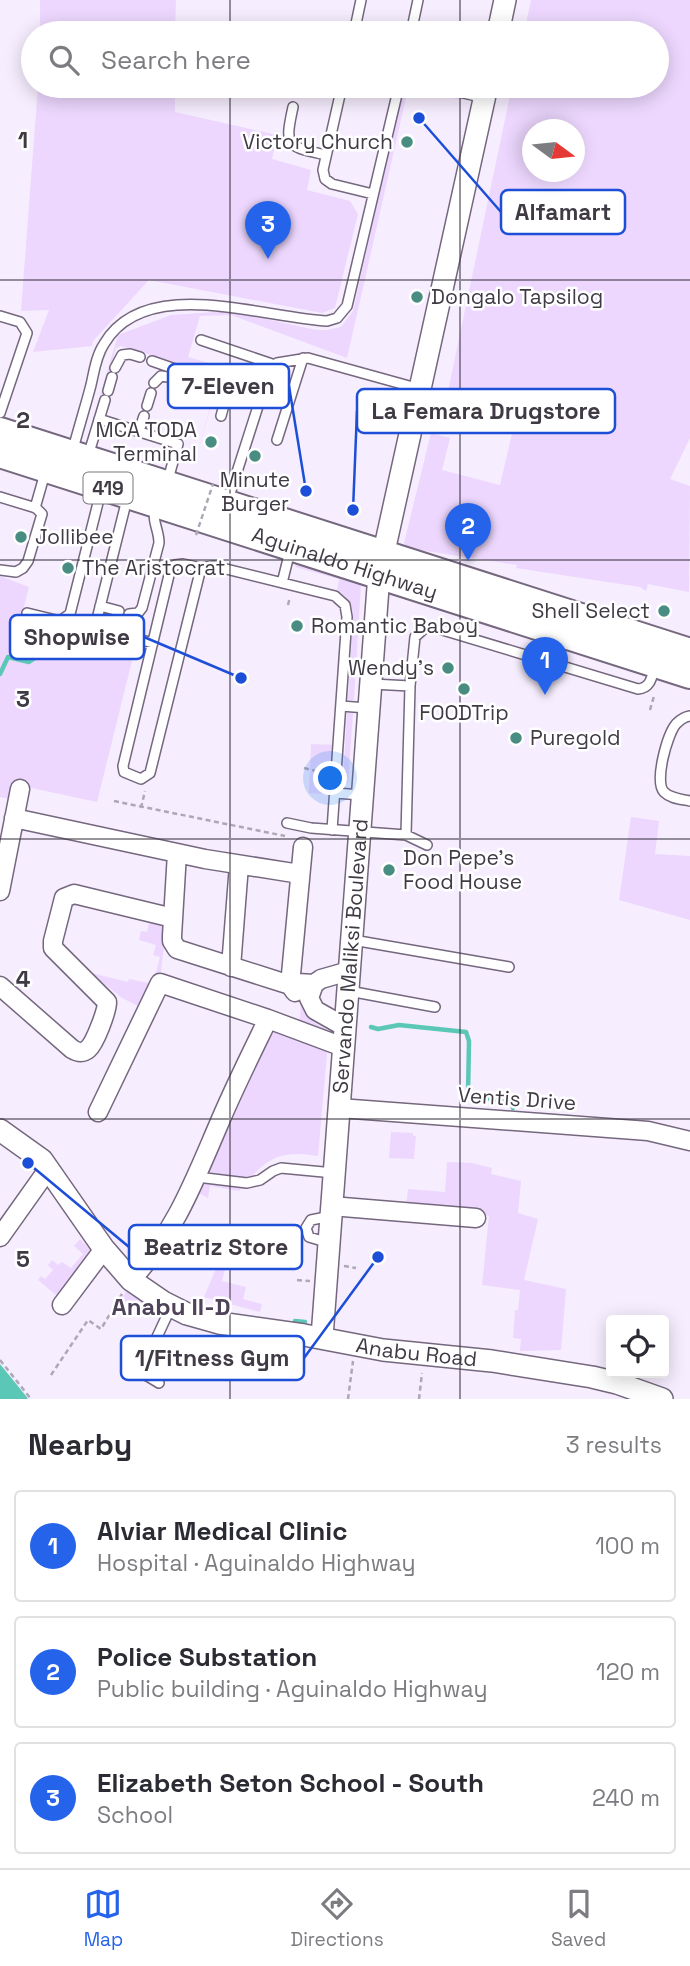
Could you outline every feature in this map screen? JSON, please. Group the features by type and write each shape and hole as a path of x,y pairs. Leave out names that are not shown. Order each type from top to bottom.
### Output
{"highway":[{"name":"Aguinaldo Highway","path":"0,432 291,546 382,565"},
{"name":"Aguinaldo Highway","path":"0,453 70,458 102,486 129,494 220,494 382,565 659,654 690,674"},
{"name":"Aguinaldo Highway","path":"659,654 690,653"}],"street":[{"path":"501,21 505,0"},
{"name":"Servando Maliksi Boulevard","path":"321,1338 382,565 485,98"},
{"path":"0,891 20,789"},
{"path":"14,818 177,853 300,874"},
{"path":"290,985 303,847"},
{"path":"177,853 172,941 177,949 290,985 297,983 312,990"},
{"path":"231,967 239,865"},
{"path":"0,986 72,1049 85,1051 107,1010 107,1002 53,948 64,898 74,894 173,918"},
{"path":"344,1037 315,1010 312,990 321,979 348,981"},
{"path":"98,1112 160,984 268,1019 344,1037"},
{"path":"131,1280 163,1241 184,1206 268,1019"},
{"name":"Ventis Drive","path":"339,1108 648,1131 690,1141"},
{"name":"Anabu Road","path":"0,1130 34,1152 49,1168 104,1249 131,1280 172,1307 219,1323 423,1355 492,1361 592,1377 662,1399"},
{"path":"0,1237 49,1168"},
{"path":"331,1211 476,1218"},
{"path":"62,1305 104,1249"}],"lane":[{"path":"357,21 361,0"},
{"path":"414,21 418,0"},
{"path":"339,98 323,170 325,179 332,184 373,194"},
{"path":"70,458 103,344 118,327 145,310 163,306 222,306 318,321 337,318 346,306 396,98"},
{"path":"293,107 287,134 290,142 298,148 326,155"},
{"path":"0,316 20,322 27,333 0,413"},
{"path":"201,340 275,365 303,358 420,389"},
{"path":"35,508 99,419 122,355 140,357"},
{"path":"277,440 303,358"},
{"path":"152,361 195,376 199,387 192,401 188,384 160,376 154,383"},
{"path":"220,494 269,372 275,365"},
{"path":"147,406 151,393"},
{"path":"221,416 226,393 258,404"},
{"path":"139,431 144,416"},
{"path":"99,419 178,444 153,522 159,534 159,543 142,608 138,613 129,614"},
{"path":"27,613 60,621 70,614 102,486"},
{"path":"129,494 96,623 100,629 153,643"},
{"path":"0,497 41,512 26,565 20,571 12,573 0,570"},
{"path":"282,583 291,546"},
{"path":"201,568 149,776 141,779 126,775 123,769 172,568 178,564 201,568 214,566 335,596 345,605 347,617 332,830"},
{"path":"100,606 119,611"},
{"path":"406,835 410,686 415,637 421,629 431,627 638,689 645,688 650,683 659,654"},
{"path":"371,684 410,686"},
{"path":"341,706 369,708"},
{"path":"690,716 680,720 673,729 659,779 662,789 669,796 690,801"},
{"path":"335,793 362,795"},
{"path":"287,823 332,830 406,835 427,845"},
{"path":"351,939 509,967"},
{"path":"348,981 435,1007"},
{"path":"197,1177 247,1183 260,1180 281,1168 334,1173"},
{"path":"159,1383 144,1374 142,1369 172,1307"}],"path":[{"path":"196,535 220,494"},
{"path":"288,605 289,599"},
{"path":"304,768 336,776"},
{"path":"141,808 149,776"},
{"path":"114,802 285,836 287,823"},
{"path":"344,1266 356,1268"},
{"path":"51,1375 88,1320 101,1329 131,1280"},
{"path":"298,1280 310,1282"},
{"path":"348,1399 356,1344"},
{"path":"419,1399 423,1355"},
{"path":"0,1360 31,1399"}],"shaded area":[{"path":"40,0 176,0 175,21 40,21"},
{"path":"531,0 690,0 690,438 670,479 690,486 689,592 648,584 646,591 640,587 406,548 404,543 431,433 450,438 442,470 500,485 517,412 447,396 509,98 669,98 669,21 527,21"},
{"path":"37,98 175,98 175,112 277,135 272,159 311,170 307,190 350,201 358,214 335,308 322,313 149,280 93,341 92,346 33,352 49,310 21,311"},
{"path":"401,98 406,98 347,358 231,315 200,316 188,357 223,367 213,399 206,397 206,400 212,402 197,455 211,403 201,400 199,396 212,396 218,374 209,371 204,382 206,372 121,346 116,348 88,445 85,446 118,335 171,315 230,311 316,330 327,330 341,327 353,311"},
{"path":"298,564 361,584 354,700 348,700 353,617 351,604 337,590 339,579 295,567"},
{"path":"0,576 29,587 19,626 133,657 97,802 13,784 10,799 0,797"},
{"path":"347,713 353,713 348,783 343,782"},
{"path":"311,744 340,745 337,795 309,793"},
{"path":"631,817 659,821 655,854 690,856 690,920 619,900"},
{"path":"150,919 164,922 166,927 161,971 144,1009 122,998 91,973 128,982 129,979 153,984 160,957 153,955 156,945 139,940 141,931 147,932"},
{"path":"301,1005 315,1023 329,1031 318,1156 292,1154 272,1159 256,1171 239,1191 210,1186 208,1198 194,1191 273,1017 299,1025"},
{"path":"391,1132 413,1133 413,1136 416,1136 414,1159 389,1158"},
{"path":"447,1162 472,1163 492,1168 491,1174 521,1181 518,1213 538,1219 524,1280 566,1289 561,1350 520,1351 521,1339 513,1338 520,1290 482,1285 489,1216 406,1208 408,1189 445,1192"},
{"path":"80,1239 88,1247 92,1243 97,1253 62,1300 38,1280 41,1276 45,1279 53,1270 48,1265 52,1260 58,1265 62,1262 71,1268 83,1254 74,1246"},
{"path":"225,1247 231,1248 222,1281 246,1287 243,1299 262,1304 260,1312 204,1297"},
{"path":"128,1288 151,1305 144,1317 120,1302"},
{"path":"0,1364 26,1396 28,1399 0,1399"}],"waterway":[{"path":"0,674 8,657 29,662 57,643 81,645"},
{"path":"371,1027 378,1029 399,1025 466,1032 469,1041 468,1094 512,1103 513,1108"},
{"path":"295,1321 305,1322"}],"place":[{"name":"Alfamart","path":"419,118"},
{"name":"Victory Church","path":"407,142"},
{"name":"Elizabeth Seton School - South","path":"268,259"},
{"name":"Dongalo Tapsilog","path":"417,297"},
{"name":"MCA TODA Terminal","path":"211,442"},
{"name":"Minute Burger","path":"255,456"},
{"name":"7-Eleven","path":"306,491"},
{"name":"La Femara Drugstore","path":"353,510"},
{"name":"Jollibee","path":"21,537"},
{"name":"Police Substation","path":"468,561"},
{"name":"The Aristocrat","path":"68,568"},
{"name":"Shell Select","path":"664,611"},
{"name":"Romantic Baboy","path":"297,626"},
{"name":"Wendy's","path":"448,668"},
{"name":"Shopwise","path":"241,678"},
{"name":"FOODTrip","path":"464,689"},
{"name":"Alviar Medical Clinic","path":"545,695"},
{"name":"Puregold","path":"516,738"},
{"name":"Don Pepe's Food House","path":"389,870"},
{"name":"Beatriz Store","path":"28,1163"},
{"name":"1/Fitness Gym","path":"378,1257"}],"district":[{"name":"Anabu II-D","path":"171,1307"}]}
